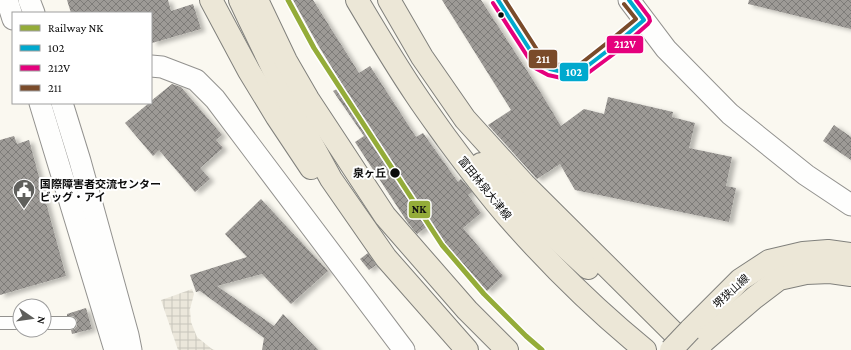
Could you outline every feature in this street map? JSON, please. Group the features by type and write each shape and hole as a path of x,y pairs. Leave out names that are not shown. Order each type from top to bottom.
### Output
{"main road":[{"path":"211,0 249,71 324,189 467,350"},
{"path":"240,0 290,104 331,179 386,258"},
{"path":"257,0 286,61 308,99 385,216 467,310 507,350"},
{"name":"富田林泉大津線","path":"357,0 417,97 461,159 487,192 572,286 645,350"},
{"path":"389,0 422,57 465,119 524,184 693,344"},
{"path":"417,97 519,204 643,319 693,344"},
{"name":"堺狭山線","path":"693,344 740,280 769,262 803,254 828,252 851,254"},
{"name":"堺狭山線","path":"671,350 693,344 779,279 806,273 830,272 851,275"},
{"path":"434,314 461,350"}],"street":[{"path":"7,0 12,16"},
{"path":"30,0 34,12"},
{"path":"629,0 666,49 730,114 806,175 851,205"},
{"path":"152,66 162,67 196,80 215,99 404,350"},
{"path":"40,104 115,350"},
{"path":"62,104 80,161 131,350"},
{"path":"0,323 12,323"},
{"path":"52,323 70,323"}],"shaded area":[{"path":"192,289 194,294 190,309 191,322 197,337 215,350 178,350 161,300"}],"building":[{"path":"67,0 168,0 171,11 193,4 201,29 152,43 152,12 71,12"},
{"path":"293,0 313,0 359,73 370,66 416,137 423,133 458,182 461,179 472,192 468,195 481,213 463,228 503,276 487,291 444,242 441,244 428,226 417,234 408,223 355,142 364,136 333,91 343,86"},
{"path":"442,0 481,0 561,126 584,109 604,114 608,97 673,112 672,117 695,123 689,148 732,157 726,186 736,188 729,222 575,190 560,164 537,179 488,125 511,110"},
{"path":"749,0 851,0 851,29 748,4"},
{"path":"172,84 181,87 222,135 216,140 223,148 200,168 210,179 195,192 159,150 153,156 125,123 148,104 152,104 152,100"},
{"path":"834,125 851,137 851,160 823,141"},
{"name":"国際障害者交流センター ビッグ・アイ","path":"14,136 17,144 29,140 66,276 0,295 0,140"},
{"path":"261,199 328,271 291,304 262,274 217,286 274,326 283,314 318,350 262,350 264,338 200,291 196,292 190,275 247,257 225,234"},
{"path":"368,253 376,265 369,270 360,259"},
{"path":"86,308 92,329 72,334 71,330 77,326 77,320 73,316 67,316 67,314"}],"rail line":[{"name":"NK","path":"288,0 314,48 442,245 484,294 542,350"}],"transit line":[{"name":"102","path":"498,0 539,64 550,69 567,73 581,71 644,20 629,0"},
{"name":"211","path":"505,0 543,59 567,67 579,65 636,19 624,4"},
{"name":"212V","path":"493,3 535,68 548,75 566,79 584,76 615,53 648,24 650,21 649,17 636,0"}],"place":[{"name":"泉ヶ丘","path":"395,173"},
{"name":"国際障害者交流センター ビッグ・アイ","path":"24,210"}]}
